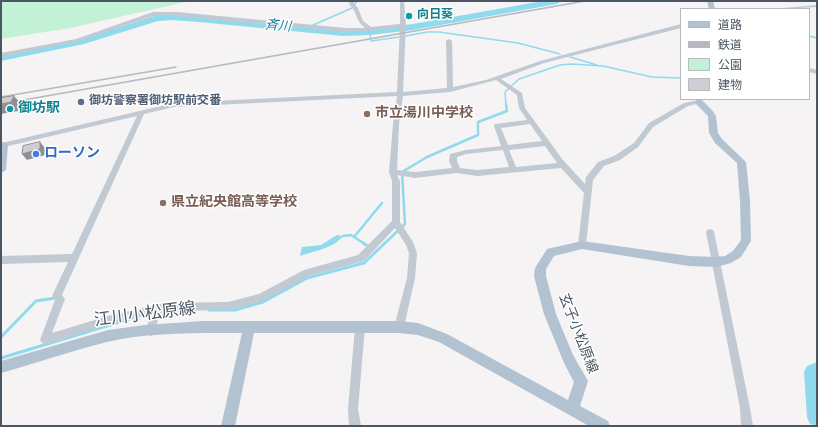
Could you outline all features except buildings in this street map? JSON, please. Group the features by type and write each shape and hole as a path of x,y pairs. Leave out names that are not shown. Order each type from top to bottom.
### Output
{"main road":[{"path":"699,102 706,100"},
{"name":"玄子小松原線","path":"572,409 581,381 568,359 550,314 540,276 541,268 551,252 582,245 689,261 716,262 727,260 737,254 746,241 745,201 741,162 716,138 712,131 713,118 710,112 699,102"},
{"path":"1,169 4,145"},
{"name":"江川小松原線","path":"1,367 108,336 151,330 203,327 249,328"},
{"path":"228,426 249,328 400,327 418,328 443,338 603,426"}],"street":[{"path":"356,8 359,1"},
{"path":"400,327 411,278 413,253 396,222 396,181 393,172 396,124 400,94 403,27 402,1"},
{"path":"805,1 815,6"},
{"path":"351,3 356,8 361,22 370,29"},
{"path":"793,8 815,6"},
{"path":"1,55 77,40 153,14 177,14 311,28 346,30 403,27"},
{"path":"4,145 174,105 400,94 450,90 496,78 542,62 680,26"},
{"path":"449,41 450,90"},
{"path":"496,78 520,94 522,108 562,165 587,192"},
{"path":"582,245 589,179 601,164 617,158 636,145 651,125 686,104 699,102"},
{"path":"142,112 57,296 60,299 45,340 108,320 167,307 228,306 261,298 307,273 361,258 396,222"},
{"path":"513,170 497,126 532,122"},
{"path":"457,170 453,161 453,156 466,152 547,143"},
{"path":"393,172 414,175 457,170 477,173 562,165"},
{"path":"710,232 745,408 747,426"},
{"path":"1,260 75,258"},
{"path":"151,330 156,310"},
{"path":"356,426 353,409 360,327"}],"green space":[{"path":"1,1 190,1 70,28 1,39"}],"water":[{"path":"337,235 343,236 323,249 300,256 302,247 321,245"}],"waterway":[{"path":"311,26 352,8 357,1"},
{"name":"斉川","path":"1,58 81,42 157,18 171,17 199,19 343,33 370,32 413,27 557,1"},
{"path":"370,32 371,41 399,37"},
{"path":"406,36 427,32 439,32 518,43 560,54"},
{"path":"810,36 817,38"},
{"path":"570,57 597,65"},
{"path":"506,105 505,92 519,79 560,65 571,64 604,66"},
{"path":"603,66 652,77 680,78"},
{"path":"384,244 405,224 402,172 427,157 478,135 478,122 507,111 506,104"},
{"path":"354,237 382,203"},
{"path":"343,236 351,235 354,237"},
{"path":"354,237 365,244"},
{"path":"363,243 368,246"},
{"path":"209,310 235,310 263,302 307,278 364,263 385,243"},
{"path":"1,337 36,301 55,298"},
{"path":"163,312 178,311"},
{"path":"1,358 133,318"},
{"path":"817,371 813,372 817,417"}],"railway":[{"path":"1,104 585,1"},
{"path":"1,97 176,67"}],"place":[{"name":"向日葵","path":"409,16"},
{"name":"御坊警察署御坊駅前交番","path":"81,102"},
{"name":"御坊駅","path":"10,109"},
{"name":"市立湯川中学校","path":"367,114"},
{"name":"ローソン","path":"36,154"},
{"name":"県立紀央館高等学校","path":"163,203"}]}
